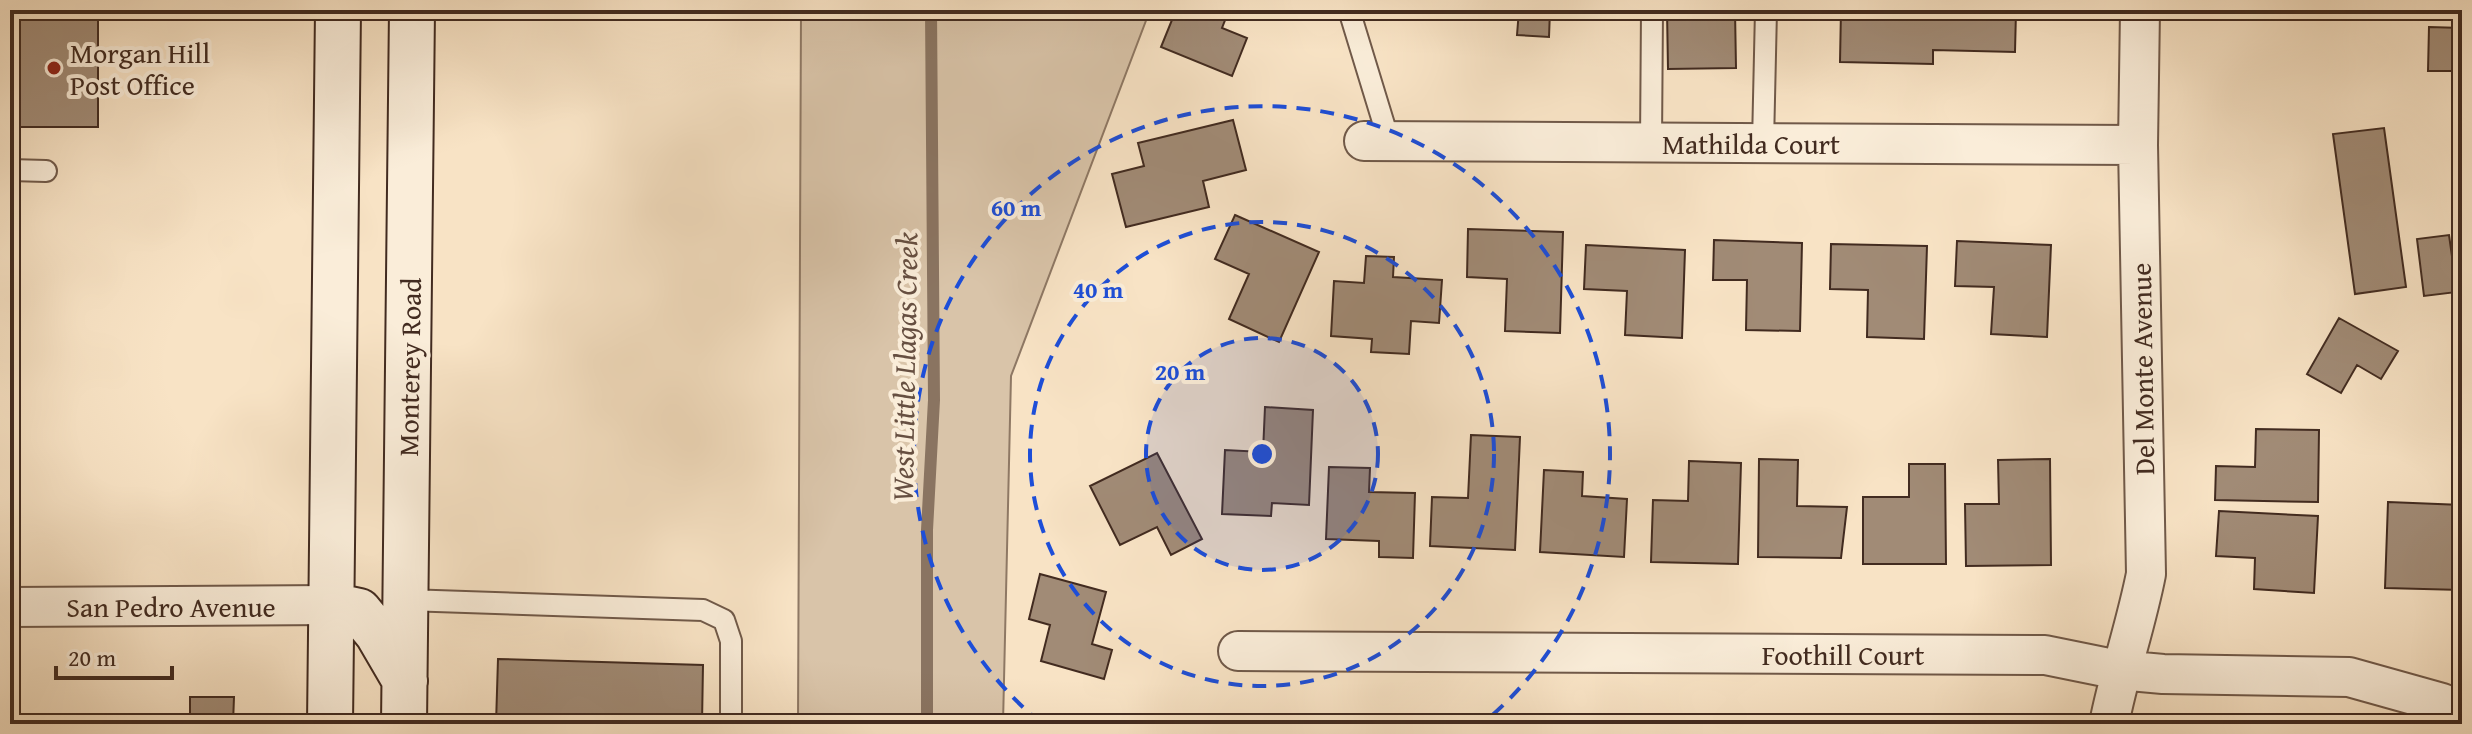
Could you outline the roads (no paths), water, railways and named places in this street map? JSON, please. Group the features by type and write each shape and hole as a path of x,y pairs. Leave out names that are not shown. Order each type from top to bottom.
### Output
{"main road":[{"path":"330,724 338,10"},
{"name":"Monterey Road","path":"404,724 412,10"},
{"path":"331,605 359,611 377,633 405,681"}],"street":[{"name":"Del Monte Avenue","path":"2109,724 2119,670 2137,619 2146,574 2138,145 2140,10"},
{"name":"Mathilda Court","path":"1377,141 2138,145"},
{"name":"San Pedro Avenue","path":"10,607 331,605"},
{"name":"Foothill Court","path":"1238,651 2045,655 2119,670 2163,674 2349,677 2442,703"}],"lane":[{"path":"1349,10 1377,141"},
{"path":"1651,142 1652,10"},
{"path":"1763,143 1766,10"},
{"path":"10,170 46,171"},
{"path":"406,600 703,610 724,620 731,641 731,724"}],"waterway":[{"name":"West Little Llagas Creek","path":"927,724 927,530 934,400 931,10"}],"place":[{"name":"Morgan Hill Post Office","path":"54,68"}]}
